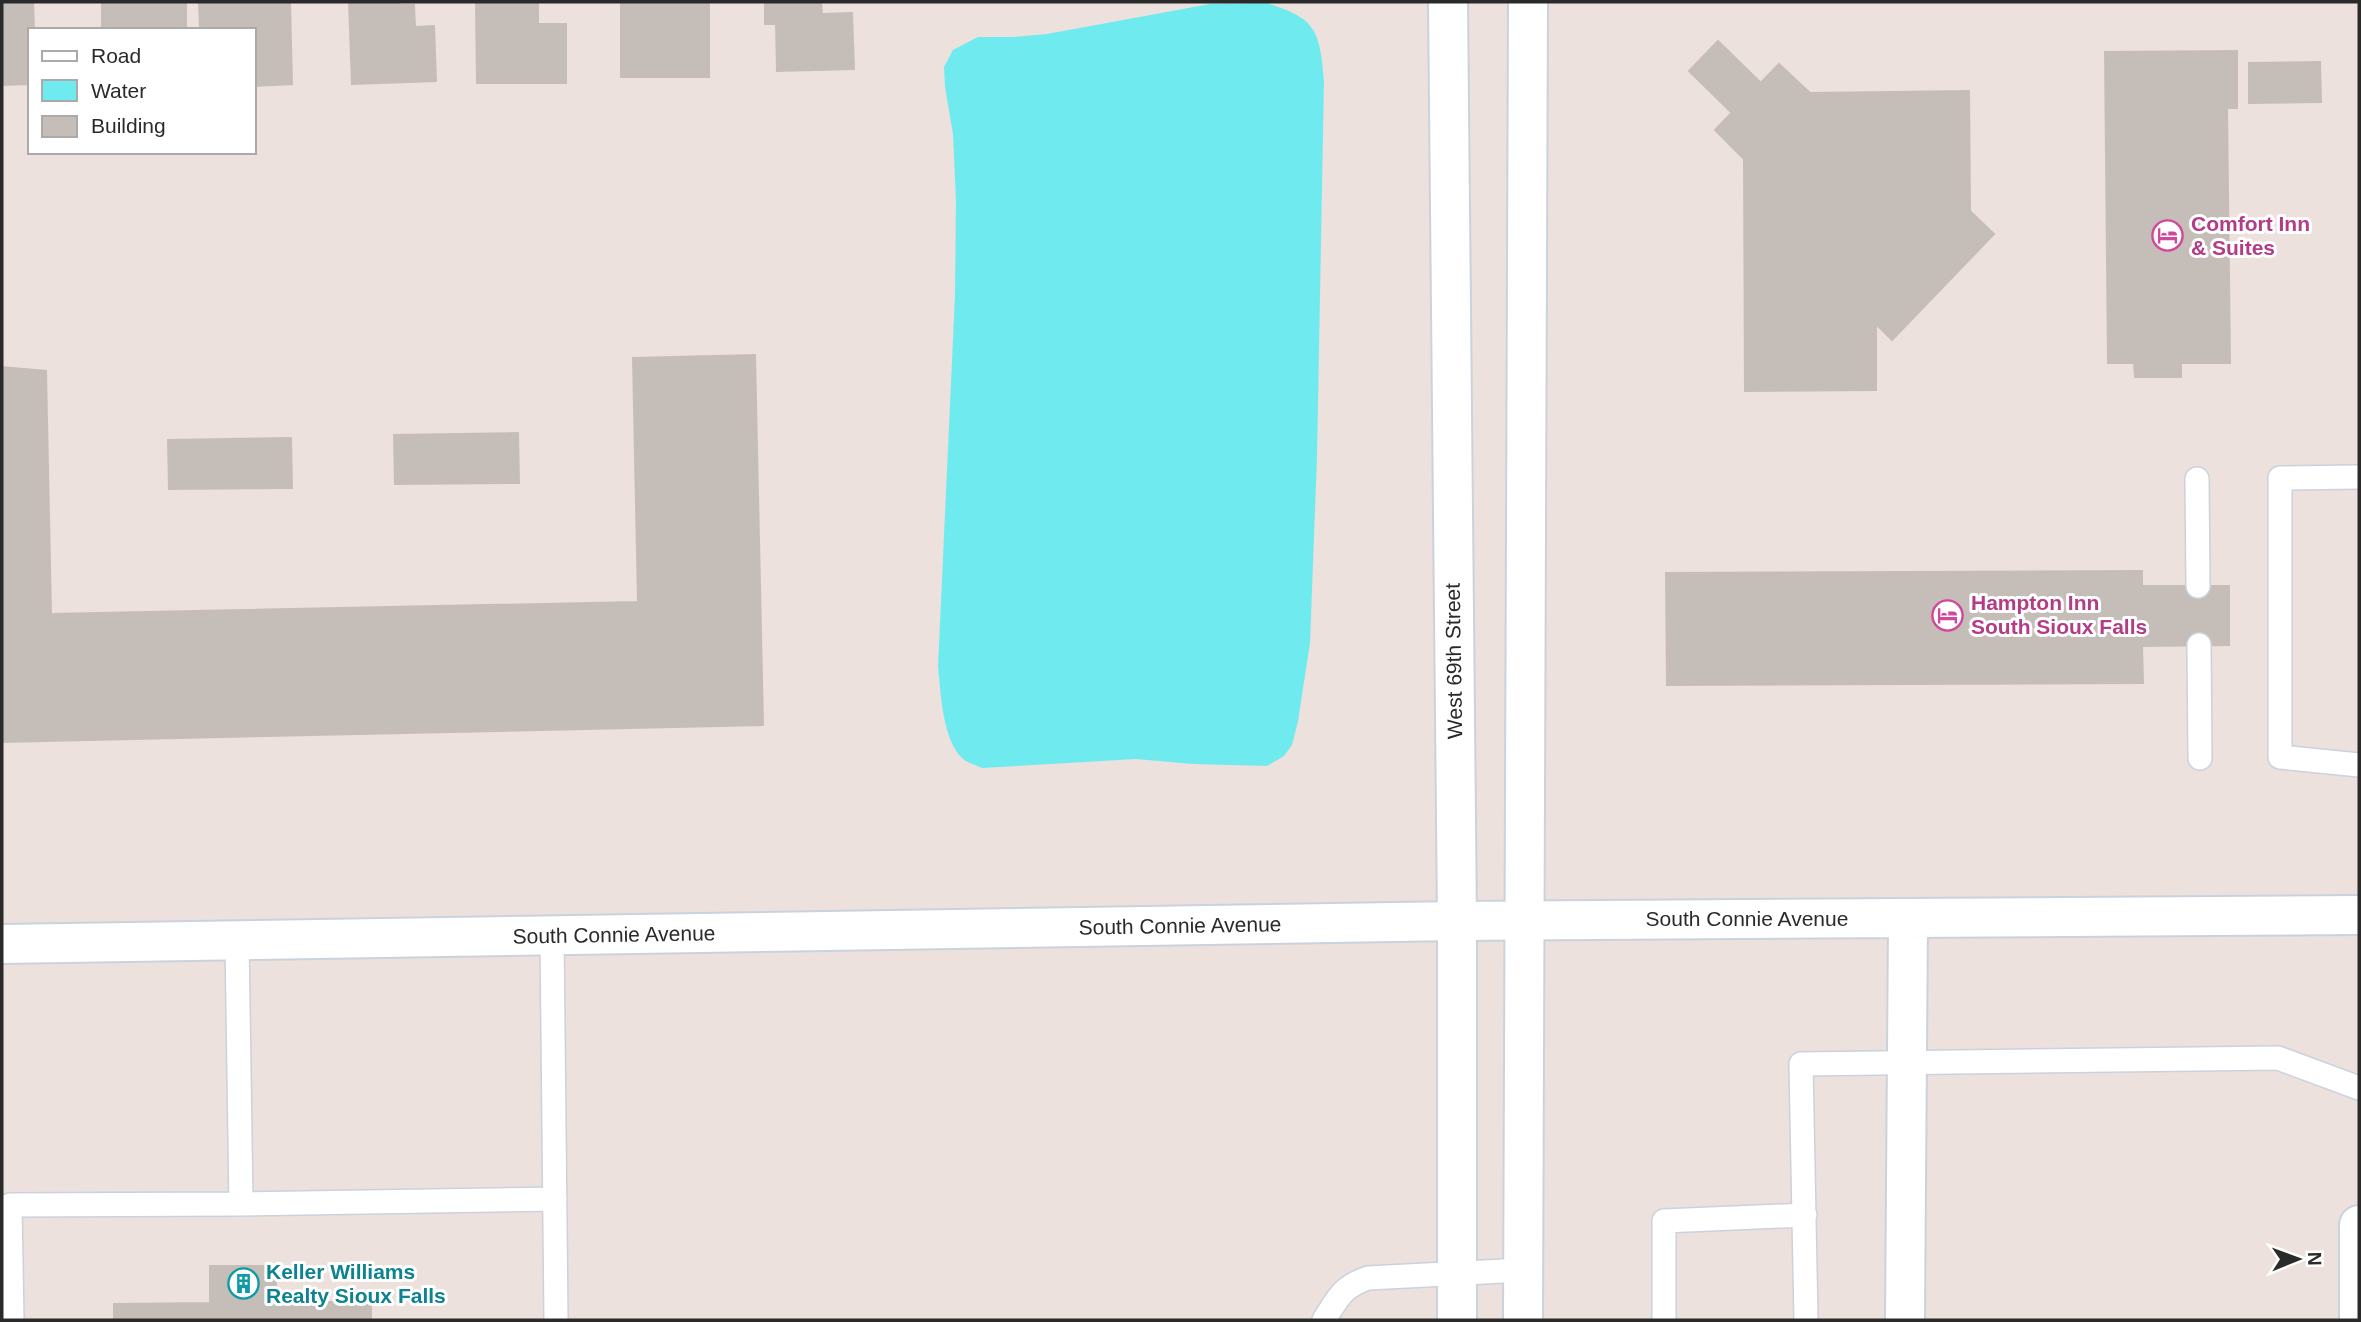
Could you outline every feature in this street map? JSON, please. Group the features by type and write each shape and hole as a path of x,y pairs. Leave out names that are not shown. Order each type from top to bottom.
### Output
{"street":[{"name":"West 69th Street","path":"1448,2 1457,921 1457,1320"},
{"path":"1523,1320 1528,2"},
{"name":"South Connie Avenue","path":"2,944 1457,921 2359,915"},
{"path":"1905,1320 1908,918"},
{"path":"2359,1225 2359,1320"}],"lane":[{"path":"2359,477 2280,478 2280,757 2359,765"},
{"path":"2197,479 2198,586"},
{"path":"2199,645 2200,758"},
{"path":"552,935 556,1320"},
{"path":"237,940 241,1204"},
{"path":"1806,1320 1801,1064 2278,1058 2359,1088"},
{"path":"12,1320 10,1205 555,1199"},
{"path":"1664,1320 1664,1221 1805,1215"},
{"path":"1324,1320 1342,1291 1368,1279 1523,1270"}],"water":[{"path":"1266,3 1296,14 1312,28 1320,49 1324,81 1317,457 1310,643 1292,745 1284,756 1267,766 1136,759 982,768 962,758 950,739 938,667 955,295 956,201 953,134 944,67 953,50 978,37 1047,34 1210,4"}],"building":[{"path":"2,2 33,2 34,28 28,28 28,84 2,85"},
{"path":"186,2 186,28 102,28 102,4"},
{"path":"199,2 290,2 292,84 256,86 256,28 200,28"},
{"path":"349,2 399,2 399,5 414,5 415,27 434,26 436,81 352,84"},
{"path":"476,2 538,2 538,24 566,24 566,83 477,83"},
{"path":"621,2 709,2 709,77 621,77"},
{"path":"765,2 821,2 822,14 852,13 854,69 777,71 776,24 765,24"},
{"path":"1718,41 1761,83 1732,113 1689,71"},
{"name":"Comfort Inn & Suites","path":"2237,51 2237,108 2227,108 2230,363 2181,363 2181,377 2135,377 2134,363 2108,363 2105,52"},
{"path":"2320,62 2321,102 2249,103 2249,63"},
{"path":"1779,64 1810,93 1969,91 1970,211 1994,234 1892,340 1876,324 1876,390 1745,391 1744,159 1715,130"},
{"path":"755,355 763,725 2,742 2,367 46,371 51,614 638,602 633,358"},
{"path":"518,433 519,483 395,484 394,435"},
{"path":"291,438 292,488 169,489 168,440"},
{"name":"Hampton Inn South Sioux Falls","path":"2142,571 2142,586 2229,586 2229,645 2142,646 2143,683 1667,685 1666,573"},
{"name":"Keller Williams Realty Sioux Falls","path":"210,1266 276,1266 276,1302 371,1302 371,1320 114,1320 114,1304 210,1303"}],"place":[{"name":"Comfort Inn & Suites","path":"2168,236"},
{"name":"Hampton Inn South Sioux Falls","path":"1948,615"},
{"name":"Keller Williams Realty Sioux Falls","path":"243,1284"}]}
